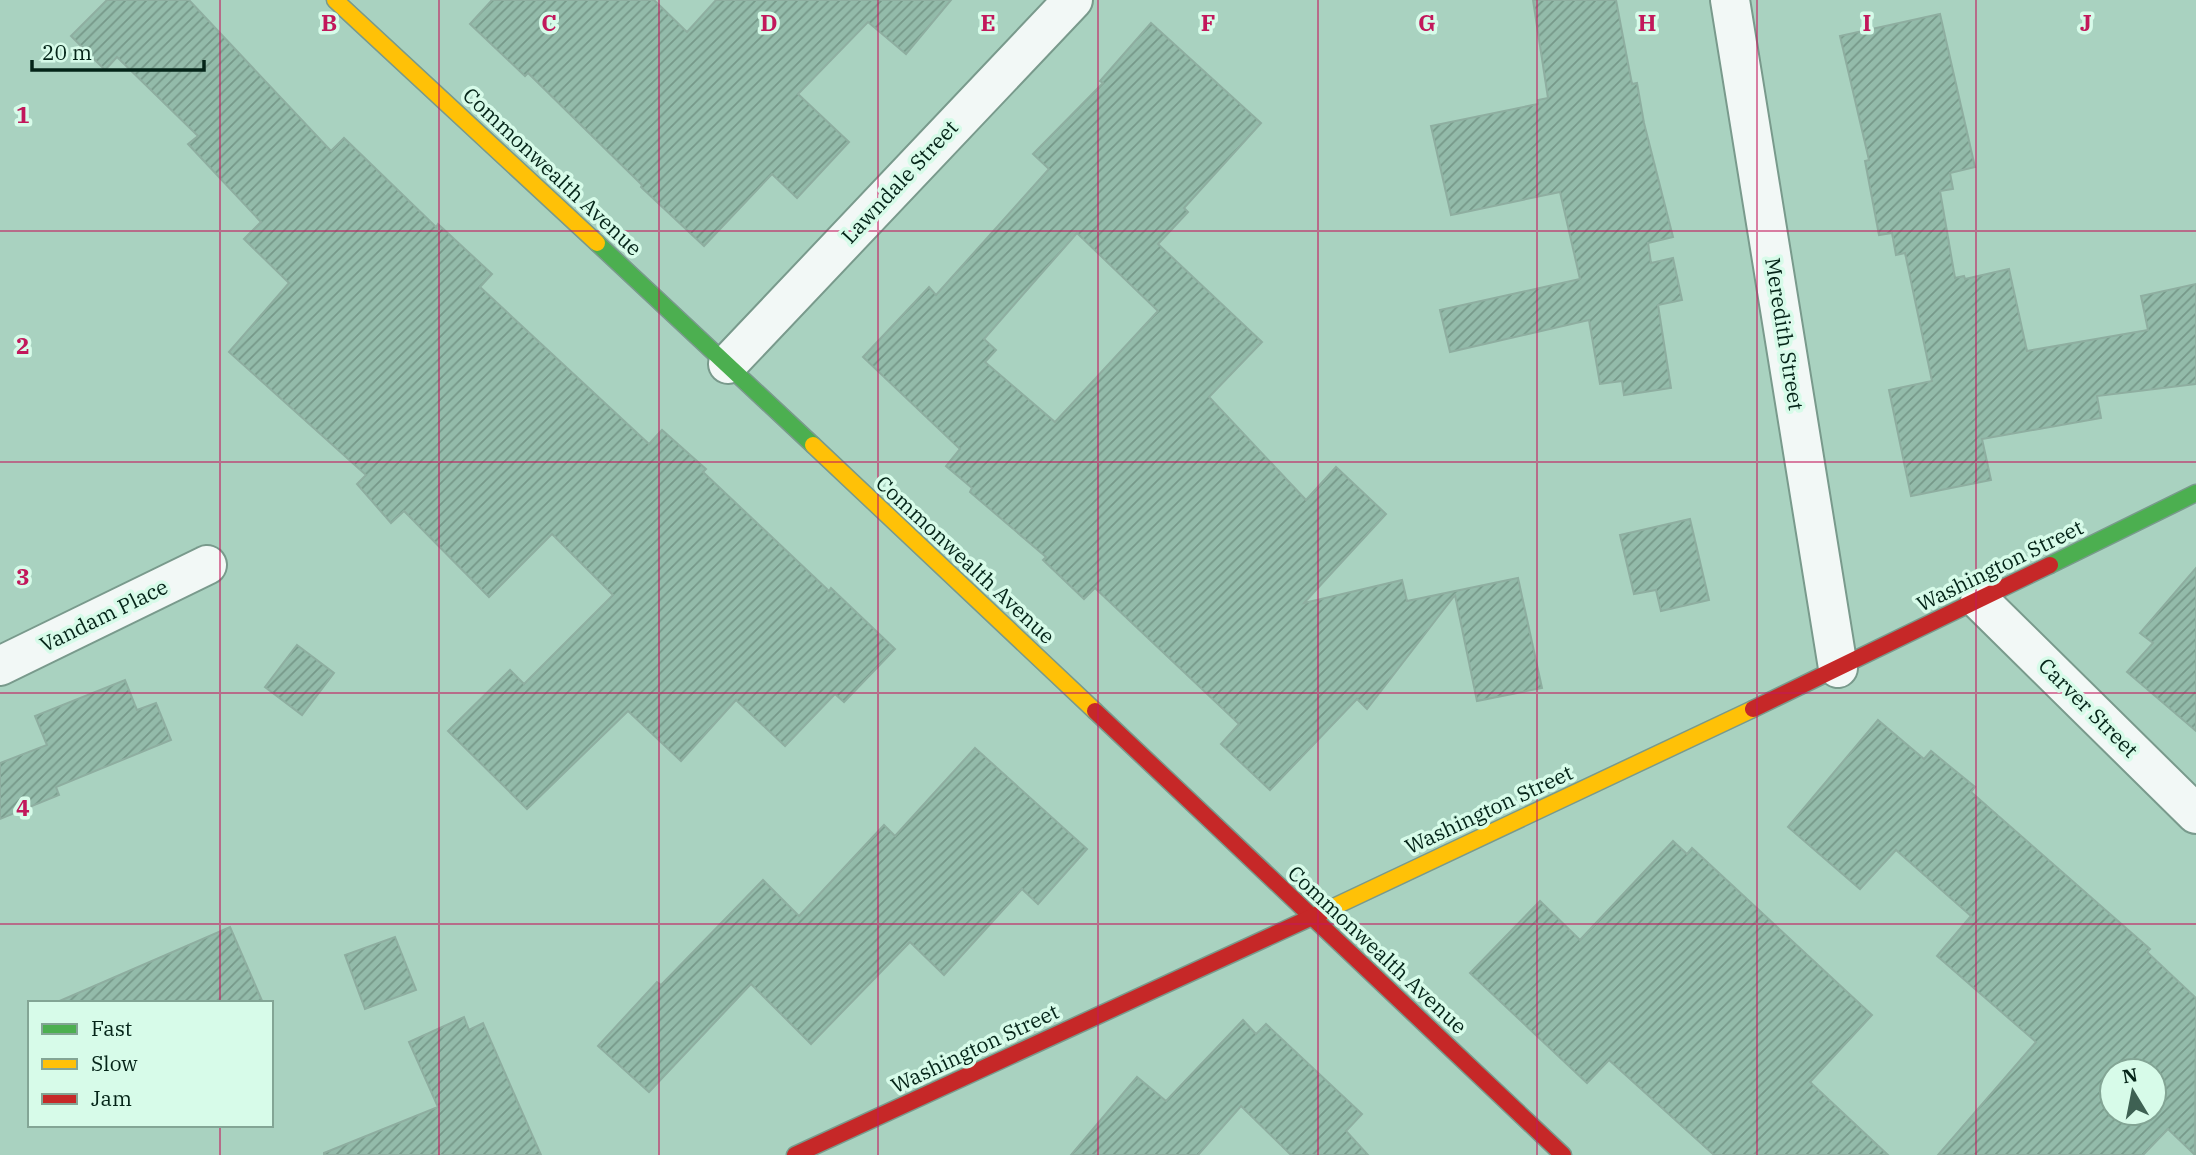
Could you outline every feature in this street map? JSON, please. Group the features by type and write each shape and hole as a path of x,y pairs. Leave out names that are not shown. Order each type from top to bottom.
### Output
{"street":[{"name":"Commonwealth Avenue","path":"335,0 728,364 1563,1155"},
{"name":"Lawndale Street","path":"728,364 1073,0"},
{"name":"Meredith Street","path":"1730,0 1838,668"},
{"name":"Washington Street","path":"795,1155 1312,918 1980,601 2196,493"},
{"name":"Vandam Place","path":"0,666 207,565"},
{"name":"Carver Street","path":"1980,601 2196,814"}],"building":[{"path":"107,0 189,0 331,151 344,138 436,227 438,224 492,274 480,287 649,444 662,430 706,469 703,472 829,591 831,588 895,649 844,702 835,694 785,746 736,700 681,761 628,711 527,809 448,731 510,670 524,684 613,595 552,534 489,597 404,511 391,523 357,484 366,475 229,352 289,283 244,239 261,222 188,144 198,136 117,57 105,70 71,36"},
{"path":"492,0 654,0 687,32 716,0 951,0 906,54 868,22 798,94 849,142 797,198 772,174 704,246 528,73 525,76 470,24"},
{"path":"1533,0 1616,0 1632,84 1637,83 1644,123 1673,237 1648,243 1651,263 1673,258 1682,300 1658,305 1671,388 1624,395 1622,381 1600,384 1589,320 1450,352 1440,310 1580,279 1560,192 1451,215 1431,126 1538,104 1538,100 1548,98"},
{"path":"1940,14 1975,167 1950,173 1953,189 1940,191 1955,278 1964,276 1965,279 2009,269 2027,351 2148,330 2141,296 2196,284 2196,384 2097,396 2101,418 1982,439 1991,480 1911,496 1889,390 1932,381 1905,253 1896,255 1892,233 1879,235 1865,161 1869,160 1840,36"},
{"path":"1151,23 1261,123 1184,208 1188,212 1158,244 1262,342 1209,397 1306,500 1336,467 1386,514 1304,603 1402,580 1407,601 1518,578 1542,688 1477,701 1455,595 1367,709 1357,699 1270,790 1221,744 1239,724 1095,588 1084,599 1043,560 1046,557 970,492 972,488 946,466 960,449 863,357 929,287 936,295 1049,169 1033,154 1103,83 1100,81","holes":["1077,233 1158,311 1055,422 985,362 996,350 984,339"]},
{"path":"1690,519 1709,600 1661,611 1656,590 1634,594 1620,535"},
{"path":"2196,568 2196,731 2127,672 2153,643 2140,633"},
{"path":"297,645 334,673 302,715 265,687"},
{"path":"125,680 137,710 156,703 171,740 56,787 59,795 0,819 0,763 47,745 35,716"},
{"path":"1878,720 1924,759 1931,751 1975,787 1971,792 2150,949 2147,952 2196,998 2195,1155 2168,1129 2143,1155 1938,1155 2036,1042 1937,956 1971,916 1896,850 1860,889 1788,827"},
{"path":"975,748 1087,849 1038,904 1022,889 944,975 910,942 811,1044 751,984 649,1092 598,1046 657,982 661,985 763,880 799,916 884,825 895,836"},
{"path":"1673,841 1687,854 1692,848 1872,1015 1810,1082 1888,1155 1714,1155 1609,1060 1587,1083 1470,973 1540,901 1580,940"},
{"path":"230,927 262,1001 60,1001"},
{"path":"395,937 416,990 365,1009 345,955"},
{"path":"464,1017 469,1030 483,1023 541,1155 324,1155 438,1107 409,1042"},
{"path":"1243,1020 1256,1034 1266,1024 1362,1114 1346,1131 1368,1155 1291,1155 1241,1106 1198,1155 1071,1155 1137,1077 1166,1101"}],"traffic: fast":[{"path":"597,243 813,445"},
{"path":"2050,565 2196,493"}],"traffic: slow":[{"path":"335,0 597,243"},
{"path":"813,445 1095,711"},
{"path":"1323,912 1753,709"}],"traffic: jam":[{"path":"1753,709 2050,565"},
{"path":"1095,711 1563,1155"},
{"path":"795,1155 1323,912"}]}
